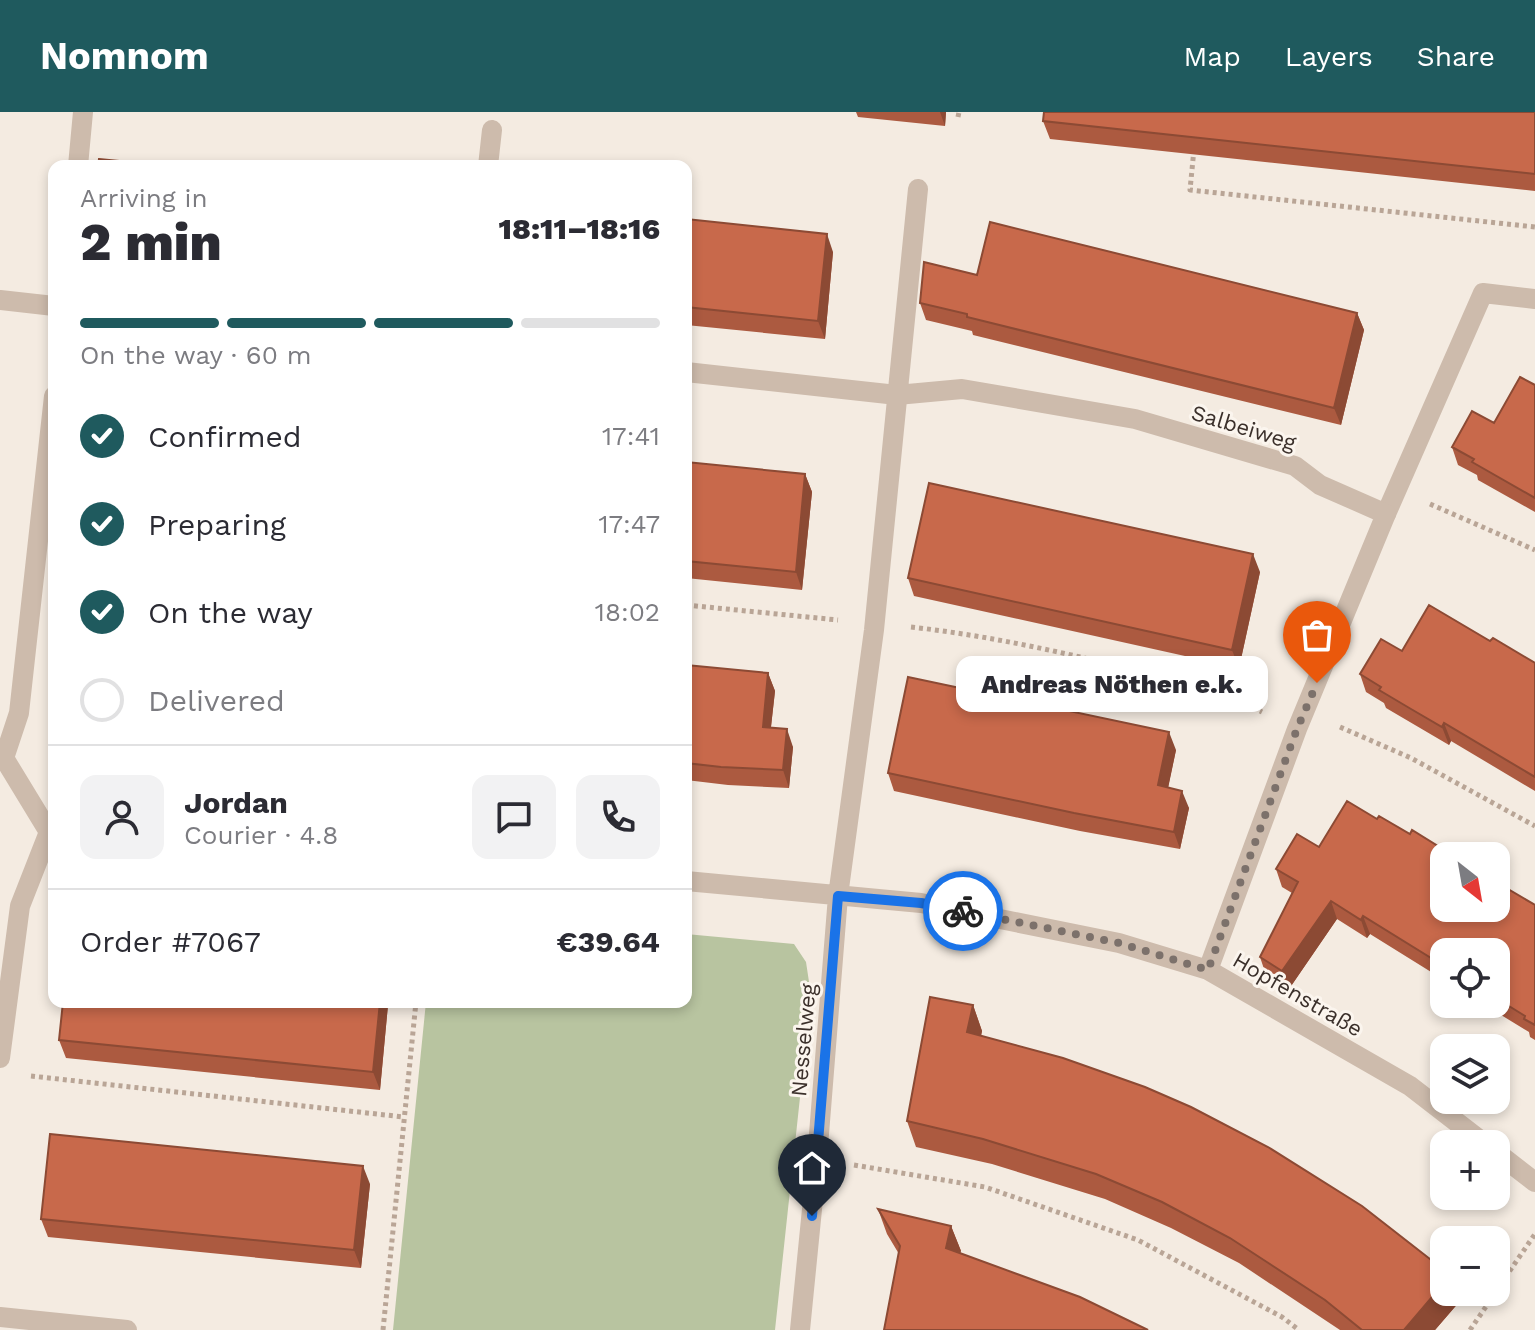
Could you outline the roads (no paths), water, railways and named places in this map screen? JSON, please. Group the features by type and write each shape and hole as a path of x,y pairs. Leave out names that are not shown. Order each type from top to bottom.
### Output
{"street":[{"path":"79,160 83,112"},
{"path":"489,160 492,130"},
{"path":"838,896 875,627 918,189"},
{"path":"1208,970 1301,720 1386,514 1483,293 1535,299"},
{"path":"0,300 48,305"},
{"name":"Salbeiweg","path":"692,373 897,395 962,389 1135,419 1295,466 1320,485 1386,514"},
{"path":"48,450 19,713 2,758 48,826"},
{"path":"0,1058 20,906 48,841"},
{"name":"Hopfenstraße","path":"692,882 921,903 1119,943 1208,970 1410,1086 1467,1130"},
{"name":"Nesselweg","path":"800,1330 838,896"},
{"path":"1510,1163 1535,1182"},
{"path":"0,1317 127,1330"}],"place":[{"name":"Andreas Nöthen e.k.","path":"1317,683"}]}
